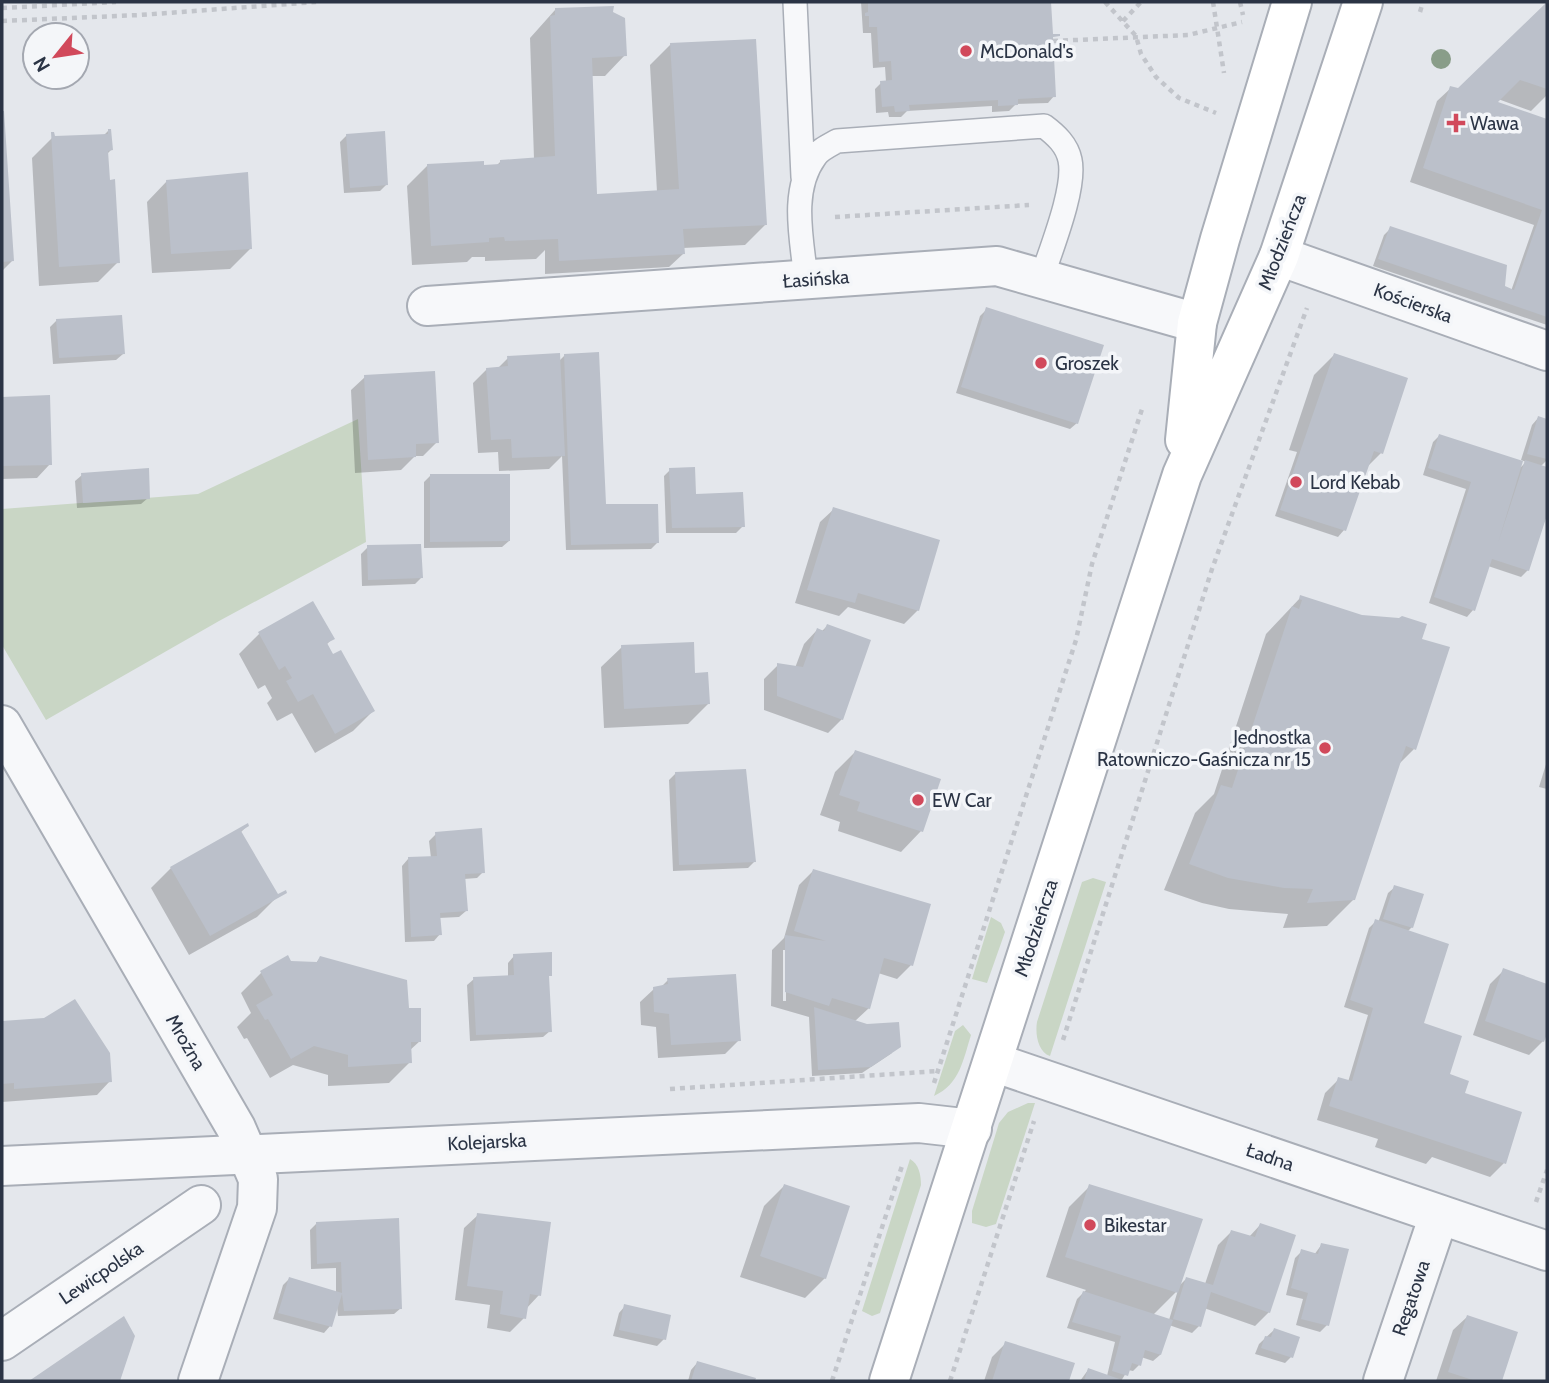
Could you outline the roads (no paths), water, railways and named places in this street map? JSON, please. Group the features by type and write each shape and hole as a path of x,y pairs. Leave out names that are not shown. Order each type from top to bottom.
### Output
{"main road":[{"name":"Młodzieńcza","path":"1182,475 1197,323 1292,2"},
{"name":"Młodzieńcza","path":"889,1381 1182,475 1279,256 1363,2"}],"street":[{"name":"Kościerska","path":"1279,256 1547,351"},
{"name":"Łasińska","path":"427,306 997,266 1197,323"},
{"name":"Mroźna","path":"2,725 236,1128 258,1179 257,1208 198,1381"},
{"name":"Ładna","path":"993,1062 1547,1249"},
{"name":"Kolejarska","path":"2,1166 919,1123 971,1129"},
{"name":"Lewicpolska","path":"2,1341 201,1205"},
{"name":"Regatowa","path":"1383,1381 1439,1214"}],"lane":[{"path":"795,2 803,183 799,216 806,279"},
{"path":"803,183 815,155 837,141 1044,126 1061,139 1070,159 1072,180 1042,277"}],"place":[{"name":"McDonald's","path":"966,51"},
{"name":"Wawa","path":"1456,123"},
{"name":"Groszek","path":"1041,363"},
{"name":"Lord Kebab","path":"1296,482"},
{"name":"Jednostka Ratowniczo-Gaśnicza nr 15","path":"1325,748"},
{"name":"EW Car","path":"918,800"},
{"name":"Bikestar","path":"1090,1225"}]}
